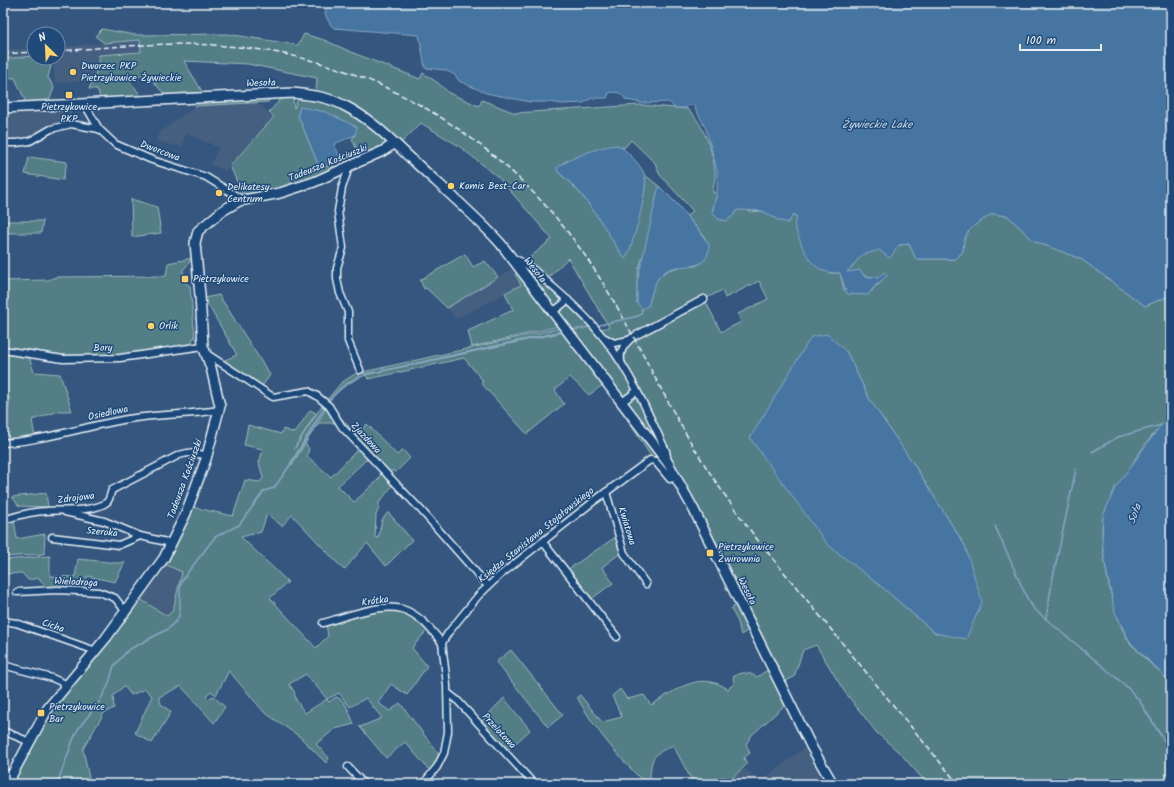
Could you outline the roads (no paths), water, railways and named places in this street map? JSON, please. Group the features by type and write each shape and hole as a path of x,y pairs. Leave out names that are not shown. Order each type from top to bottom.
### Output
{"main road":[{"name":"Wesoła","path":"3,108 270,94 308,95 329,99 348,107 367,120 481,224 512,258 668,463 812,748 833,784"},
{"name":"Tadeusza Kościuszki","path":"7,777 30,742 48,708 96,651 164,558 186,513 207,455 219,410 218,398 204,350 195,237 198,231 228,207 243,200 280,193 314,182 383,151 394,144"}],"street":[{"name":"Dworcowa","path":"87,103 88,110 98,129 115,144 152,160 206,177 243,200"},
{"path":"3,142 16,143 30,141 51,130 71,124 98,129"},
{"path":"349,167 342,188 338,211 343,248 337,268 337,279 340,293 348,312 348,341 360,370"},
{"path":"512,258 523,263 568,300 600,332 614,342 623,342 630,339 704,299"},
{"path":"553,312 568,300"},
{"path":"600,332 637,391 666,451 668,463"},
{"path":"622,365 620,356 622,350 630,339"},
{"name":"Bory","path":"3,350 63,359 120,358 204,350"},
{"name":"Zjazdowa","path":"204,350 273,398 308,391 327,404 342,428 421,510 488,586"},
{"path":"622,402 637,391"},
{"name":"Osiedlowa","path":"3,443 49,436 126,419 219,410"},
{"name":"Zdrojowa","path":"3,520 21,515 46,511 89,508 103,504 108,501 112,490 180,455 187,453 207,455"},
{"name":"Księdza Stanisława Stojałowskiego","path":"442,643 467,609 488,586 606,492 650,460 654,461 670,479 676,477"},
{"name":"Kwiatowa","path":"606,492 624,553 646,584"},
{"path":"58,511 104,521 140,536 171,543"},
{"name":"Szeroka","path":"52,537 119,545 140,536"},
{"path":"543,542 617,636"},
{"name":"Wielodroga","path":"17,592 57,590 99,592 115,598 122,607 128,609"},
{"name":"Krótka","path":"323,623 363,612 387,608 402,609 417,617 442,643"},
{"name":"Cicha","path":"3,621 16,623 96,651"},
{"path":"423,784 437,767 444,753 448,732 448,693 442,643"},
{"path":"3,665 52,678 68,684"},
{"name":"Przelotowa","path":"448,693 457,700 534,784"},
{"path":"3,731 30,742"},
{"path":"348,767 364,784"}],"water":[{"name":"Żywieckie Lake","path":"325,3 1171,3 1171,295 1145,306 1081,259 1034,241 1008,216 992,214 975,225 968,232 964,240 963,251 956,259 916,259 909,244 899,245 890,258 879,250 862,255 847,272 860,270 864,276 878,278 884,272 887,276 875,286 868,295 847,294 840,273 829,272 814,265 804,251 794,224 797,218 794,214 788,223 778,220 763,211 737,210 732,217 726,221 718,219 712,213 717,193 717,171 706,129 694,106 689,105 686,108 675,108 669,102 643,103 626,100 617,92 609,93 607,98 592,98 583,103 562,104 530,102 486,93 459,81 455,75 445,70 425,68 419,35 334,28 330,24 325,14 327,5"},
{"path":"300,107 326,112 357,127 355,135 334,144 340,157 334,159 333,164 320,169 298,115"},
{"path":"617,145 633,158 644,172 645,176 644,193 639,218 632,243 625,259 587,202 558,172 557,168 569,160 586,153"},
{"path":"660,187 678,205 709,244 708,254 699,264 677,267 663,273 655,284 648,306 642,309 637,303 637,283 658,189"},
{"path":"827,334 846,351 870,400 915,466 965,546 982,602 966,639 935,633 883,588 827,544 750,438 811,337"},
{"name":"Soła","path":"1171,418 1171,510 1167,539 1171,552 1171,683 1130,642 1115,612 1106,569 1102,540 1103,516 1115,488 1161,425"}],"waterway":[{"path":"595,326 638,316 641,314 642,309"},
{"path":"572,330 591,327"},
{"path":"328,402 346,385 368,374 564,331"},
{"path":"57,784 78,729 99,702 108,686 114,666 128,650 168,629 178,619 180,610 180,588 182,581 188,572 215,537 239,525 264,491 274,488 293,461 326,405"},
{"path":"1092,452 1118,437 1161,425"},
{"path":"1046,618 1053,577 1076,469"},
{"path":"995,526 1027,598 1034,609 1125,685 1139,700 1171,752"}],"railway":[{"path":"66,50 142,45 184,44 227,46 282,54 335,68 386,88 435,114 480,145 522,181 559,221 605,286 686,434 731,503 760,543 958,784"},
{"path":"3,54 26,53"}],"place":[{"name":"Dworzec PKP Pietrzykowice Żywieckie","path":"73,72"},
{"name":"Pietrzykowice PKP","path":"69,95"},
{"name":"Komis Best-Car","path":"451,186"},
{"name":"Delikatesy Centrum","path":"219,193"},
{"name":"Pietrzykowice","path":"185,279"},
{"name":"Orlik","path":"151,326"},
{"name":"Pietrzykowice Żwirownia","path":"710,553"},
{"name":"Pietrzykowice Bar","path":"41,713"}]}
